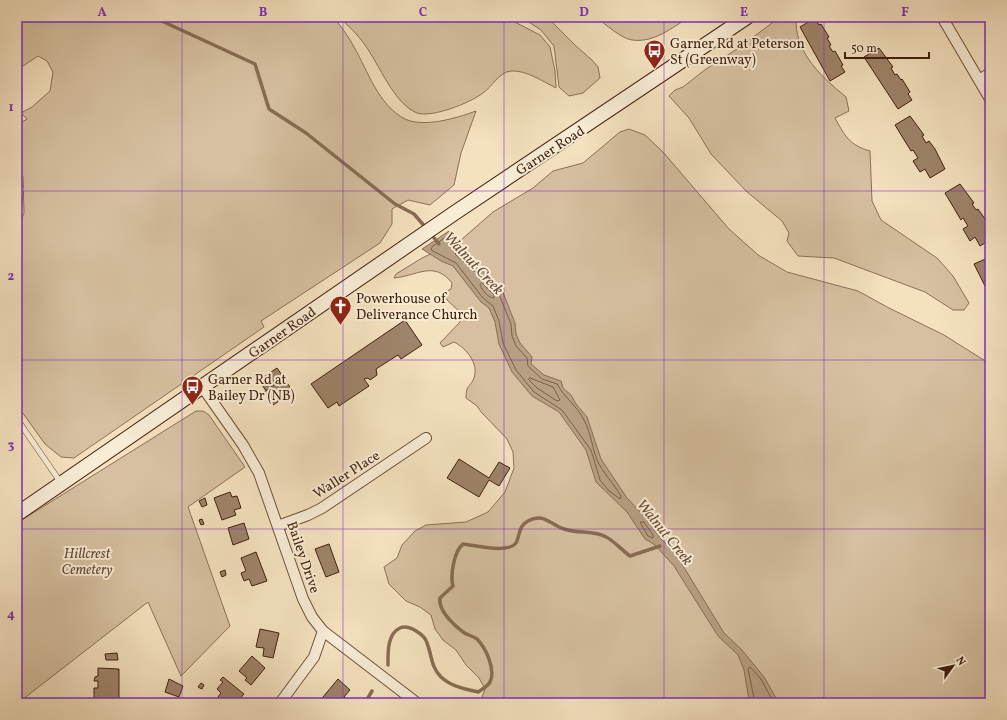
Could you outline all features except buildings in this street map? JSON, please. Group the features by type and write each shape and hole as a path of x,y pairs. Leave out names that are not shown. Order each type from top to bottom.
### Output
{"main road":[{"name":"Garner Road","path":"17,514 203,388 453,214 747,17"}],"street":[{"path":"942,17 990,99"},
{"path":"978,80 990,73"},
{"name":"Bailey Drive","path":"203,388 254,462 270,500 303,599 312,617 323,631 417,703"},
{"name":"Waller Place","path":"278,526 322,508 426,438"},
{"path":"280,703 314,658 323,631"}],"lane":[{"path":"17,177 21,189 17,220"},
{"path":"17,419 61,484"}],"green space":[{"path":"17,17 332,17 343,29 350,40 381,96 396,113 405,119 421,123 440,121 476,111 461,153 454,185 430,205 408,200 392,209 392,224 380,243 261,321 264,327 74,458 61,457 45,444 17,405 17,229 24,213 23,177 17,166 17,125 27,119 21,113 32,107 50,91 53,72 47,61 38,56 17,70"},
{"path":"338,17 505,17 540,35 550,47 555,71 556,88 528,74 511,71 503,74 486,90 469,101 441,112 424,114 417,113 409,108 394,93 362,41 353,30"},
{"path":"521,17 547,17 592,60 598,67 600,78 583,93 569,96 559,87 554,46 541,30"},
{"path":"595,17 689,17 655,37 632,40 623,37"},
{"path":"780,17 802,17 796,23 797,35 806,55 820,74 846,97 849,111 835,118 852,143 870,151 872,201 881,220 937,258 953,276 969,303 964,310 953,310 925,292 834,258 798,256 787,241 789,233 782,221 746,191 711,154 689,118 669,96 675,90 683,87"},
{"path":"629,129 645,135 663,152 729,229 758,255 787,272 858,291 944,335 990,364 990,703 480,703 485,689 479,678 466,665 456,650 443,640 435,629 431,615 420,607 406,601 389,584 384,567 397,558 402,545 415,531 426,525 466,522 488,512 505,492 514,468 513,452 507,439 477,406 466,398 467,388 474,378 475,367 473,362 467,352 454,342 443,347 440,343 460,322 461,313 447,300 444,293 451,289 452,283 439,272 425,271 394,278 396,274 422,258 461,240 493,212 533,188 553,171 583,163 620,132"},
{"name":"Hillcrest Cemetery","path":"196,411 203,411 209,415 245,467 188,507 230,626 181,676 148,602 18,703 17,523"}],"water":[{"path":"449,231 459,252 486,274 502,290 515,323 516,334 520,343 532,357 531,364 544,375 561,381 563,388 571,395 576,404 587,417 601,459 627,498 643,515 661,539 674,551 724,633 742,650 764,677 779,703 752,703 749,700 744,670 738,655 718,636 674,566 655,545 645,539 627,512 596,482 586,450 559,412 532,396 512,372 499,344 495,322 489,308 481,302 453,266 441,261 422,249"}],"waterway":[{"name":"Walnut Creek","path":"153,17 255,64 269,109 306,133 395,204 414,214 426,228"},
{"name":"Walnut Creek","path":"430,233 439,244"},
{"path":"388,665 390,639 396,631 404,627 416,631 426,640 435,669 445,680 459,687 478,692 486,687 490,682 492,677 491,665 484,648 477,639 463,632 451,621 441,608 440,603 440,598 453,586 452,576 455,558 457,552 463,544 493,548 508,548 514,545 517,541 523,525 528,521 538,518 547,520 559,527 569,530 591,533 609,538 630,556 660,546"},
{"path":"365,703 372,691"}],"place":[{"name":"Garner Rd at Peterson St (Greenway)","path":"654,70"},
{"name":"Powerhouse of Deliverance Church","path":"341,326"},
{"name":"Garner Rd at Bailey Dr (NB)","path":"192,406"}]}
